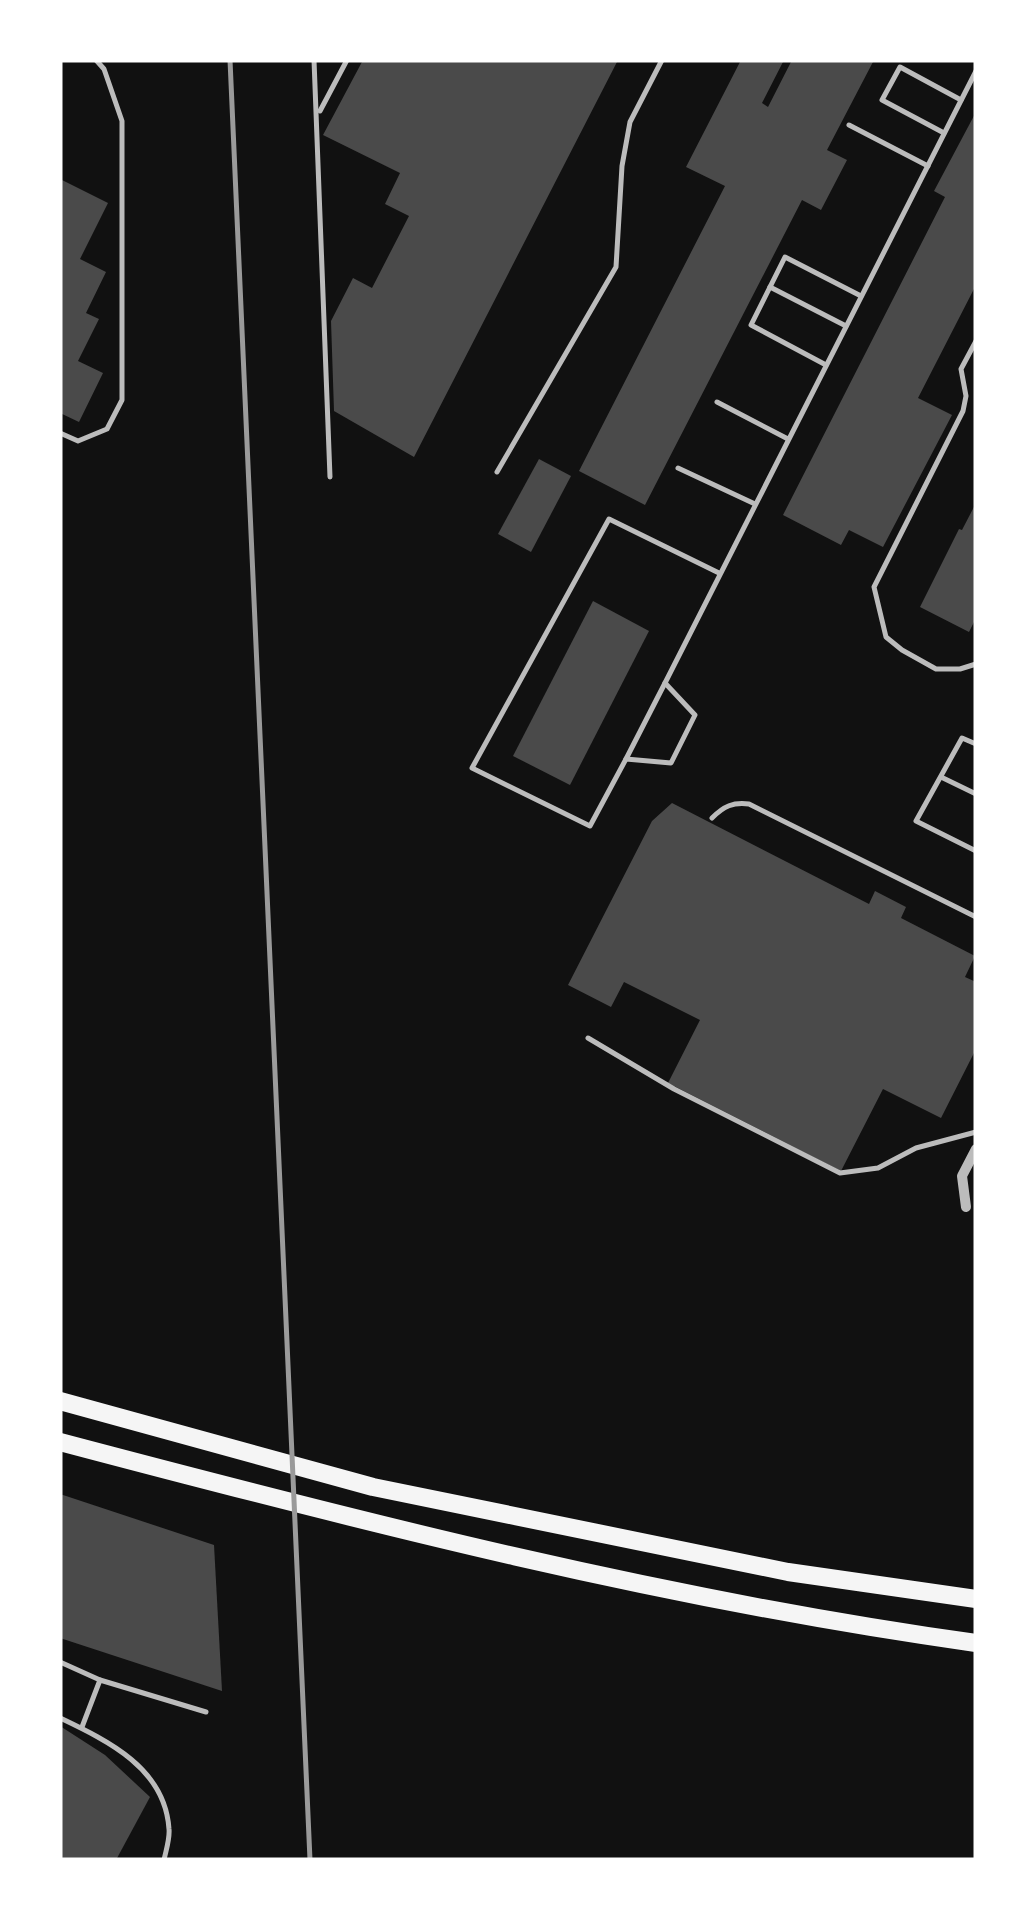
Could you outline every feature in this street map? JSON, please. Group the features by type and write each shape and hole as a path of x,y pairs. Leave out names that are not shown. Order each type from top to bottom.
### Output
{"highway":[{"path":"60,1401 374,1487 788,1572 976,1600"},
{"path":"60,1442 614,1579 976,1643"}],"street":[{"path":"966,1207 962,1176 976,1148"}],"lane":[{"path":"60,433 78,441 107,429 122,400 122,121 104,69 96,60"},
{"path":"314,60 330,477"},
{"path":"318,114 346,60"},
{"path":"497,472 616,267 622,166 630,122 662,60"},
{"path":"944,133 882,100 900,67 960,100"},
{"path":"719,573 609,519 472,768 590,826 976,71"},
{"path":"850,125 928,166"},
{"path":"826,365 751,325 770,287 786,257 861,296"},
{"path":"770,287 846,326"},
{"path":"976,342 962,369 966,396 963,411 874,588 886,637 902,650 936,668 960,669 976,664"},
{"path":"717,402 788,440"},
{"path":"678,468 754,504"},
{"path":"626,759 671,763 695,715 665,684"},
{"path":"976,744 962,738 916,820 976,851"},
{"path":"941,776 976,794"},
{"path":"712,818 735,802 749,804 976,917"},
{"path":"588,1038 674,1088 840,1174 878,1168 916,1148 976,1132"},
{"path":"60,1662 100,1680 206,1712"},
{"path":"82,1728 100,1680"},
{"path":"60,1718 132,1758 153,1780 170,1830 164,1860"}],"building":[{"path":"363,60 618,60 414,457 334,411 331,321 353,278 372,288 409,216 385,204 400,173 323,135"},
{"path":"741,60 784,60 762,103 768,107 792,60 874,60 827,150 847,160 821,210 802,200 645,505 579,471 725,186 686,167"},
{"path":"976,112 976,285 918,398 952,415 883,547 849,530 841,545 783,515 945,197 934,191"},
{"path":"60,179 108,203 80,259 106,272 86,313 99,319 78,361 103,373 79,422 60,413"},
{"path":"539,459 571,476 531,552 498,534"},
{"path":"976,503 976,618 969,632 920,607"},
{"path":"593,601 649,631 570,785 513,756"},
{"path":"672,803 869,904 875,891 906,907 901,918 975,956 965,977 976,982 976,1049 941,1118 883,1089 841,1171 668,1083 700,1020 624,982 611,1007 568,985 652,821"},
{"path":"60,1494 214,1545 222,1691 60,1638"},
{"path":"60,1726 105,1755 150,1797 116,1860 60,1860"}],"railway":[{"path":"230,60 310,1860"}]}
